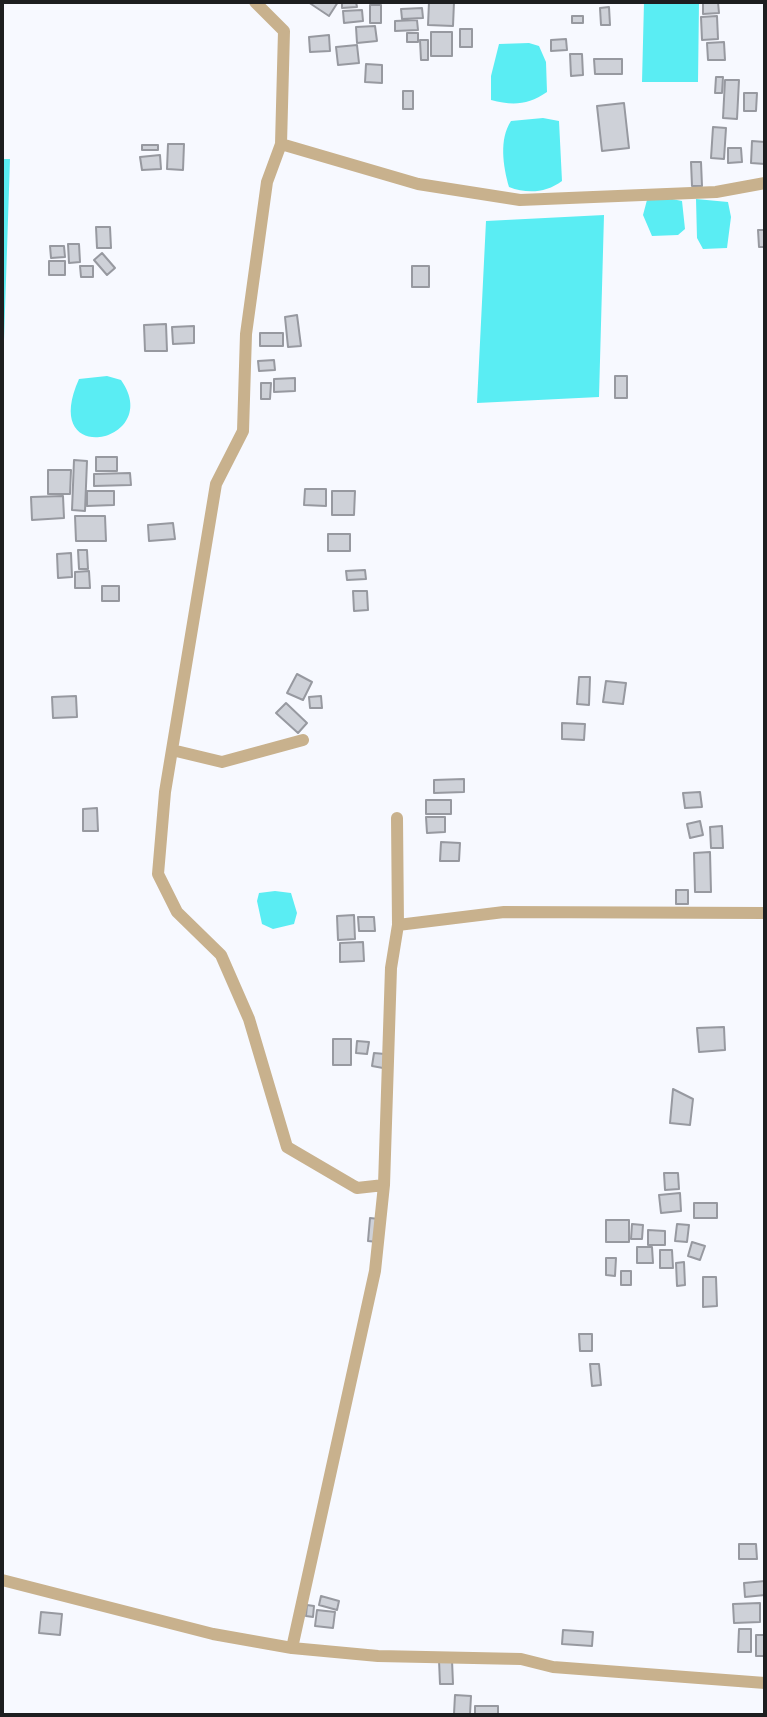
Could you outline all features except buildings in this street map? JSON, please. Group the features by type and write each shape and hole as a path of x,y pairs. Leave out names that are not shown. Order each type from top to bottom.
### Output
{"street":[{"path":"256,2 284,31 281,144 267,182 246,334 243,431 216,484 172,750 158,874 177,912 221,955 249,1018 287,1147 357,1188 384,1185"},
{"path":"281,144 418,184 520,200 716,192 765,183"},
{"path":"172,750 222,762 303,740"},
{"path":"292,1648 375,1271 384,1185 391,968 398,925 397,818"},
{"path":"398,925 504,912 765,913"},
{"path":"2,1580 213,1634 292,1648 378,1656 522,1658 553,1667 765,1683"}],"water":[{"path":"644,2 699,2 698,82 642,82"},
{"path":"529,43 539,46 546,62 547,92 533,100 520,103 491,100 491,76 499,44"},
{"path":"543,118 559,121 562,181 550,188 536,191 509,187 503,153 507,128 511,121"},
{"path":"2,159 10,159 3,370 2,370"},
{"path":"696,199 728,202 731,217 727,248 703,249 697,238"},
{"path":"647,200 682,201 685,229 678,235 652,236 643,215"},
{"path":"604,215 599,397 477,403 486,221"},
{"path":"107,376 121,380 130,401 127,419 116,431 101,437 86,436 74,426 71,408 79,379"},
{"path":"259,893 291,893 297,913 294,924 273,929 262,924 257,901"}]}
